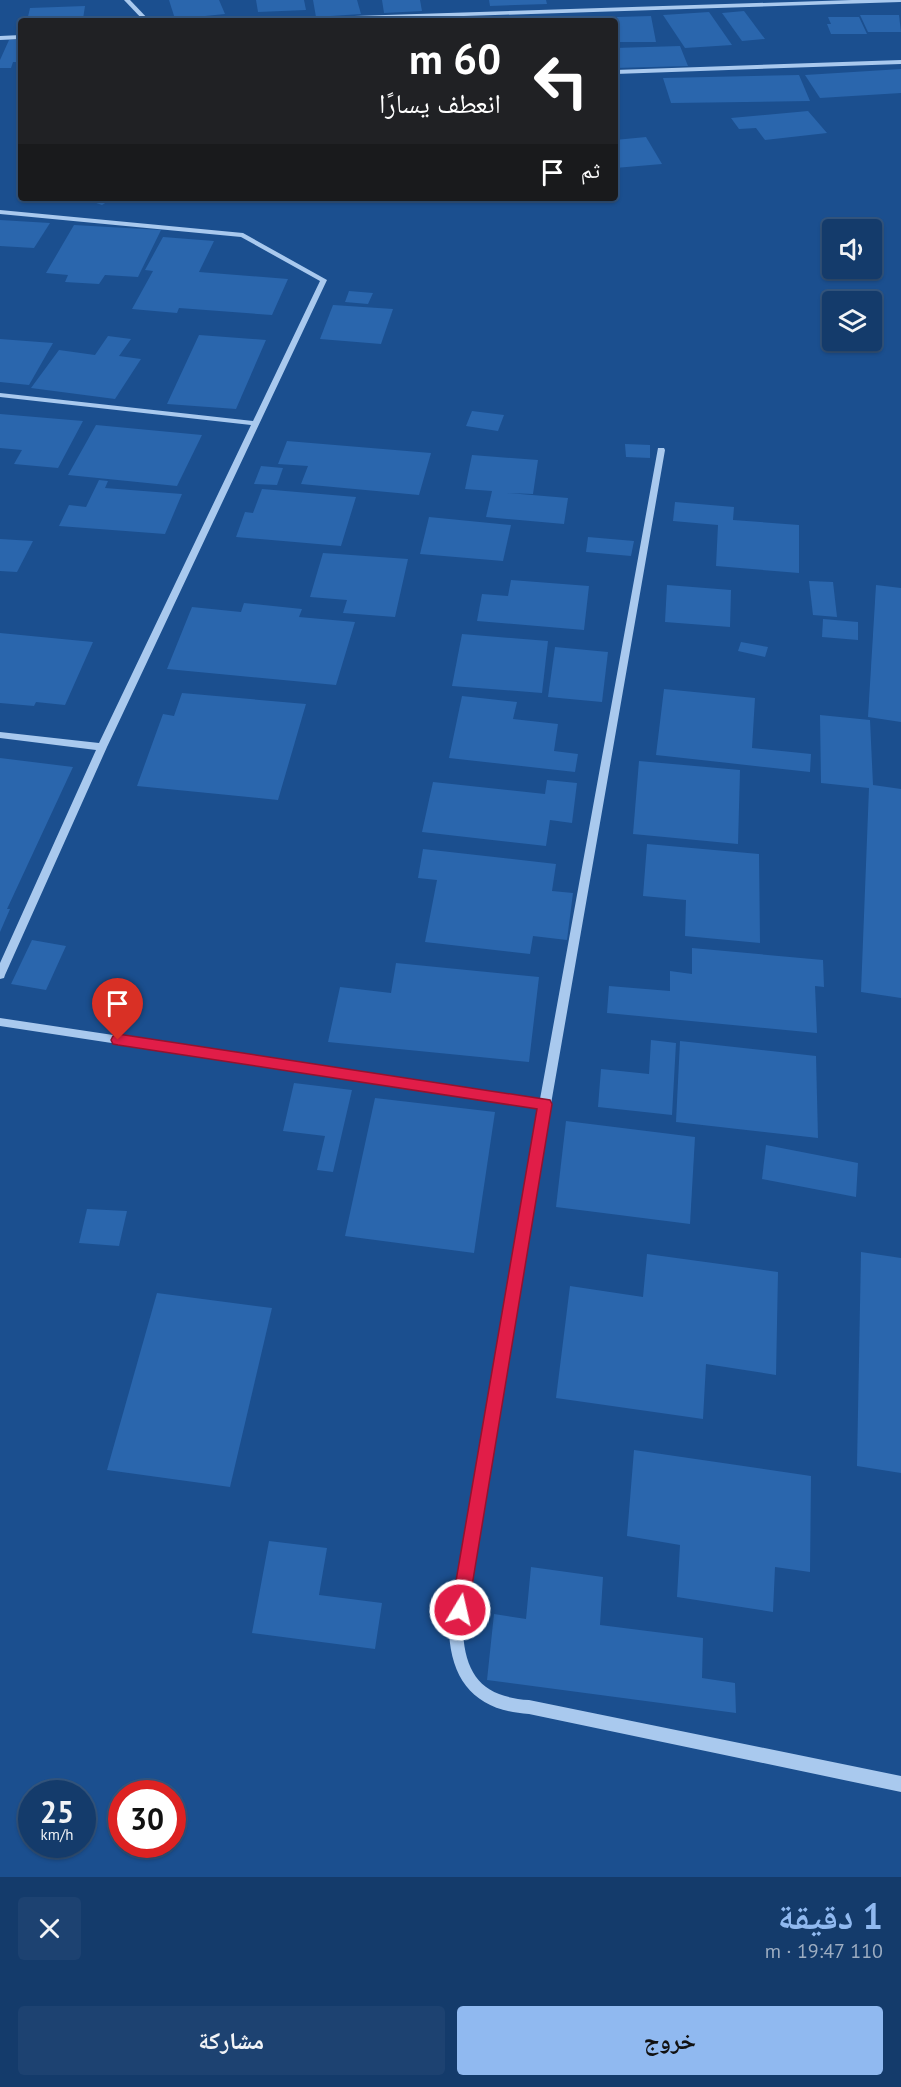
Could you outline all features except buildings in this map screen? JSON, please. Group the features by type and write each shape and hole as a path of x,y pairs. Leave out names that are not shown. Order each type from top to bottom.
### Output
{"street":[{"path":"127,0 144,18"},
{"path":"352,18 901,0"},
{"path":"0,38 18,37"},
{"path":"618,72 901,62"},
{"path":"0,212 243,235 324,280 102,747 0,975"},
{"path":"0,394 255,423"},
{"path":"661,450 545,1104 456,1633 456,1648 466,1676 486,1698 506,1705 529,1707 901,1784"},
{"path":"0,735 102,747"},
{"path":"0,1022 545,1104"}],"route":[{"path":"118,1040 545,1104 460,1610"}]}
